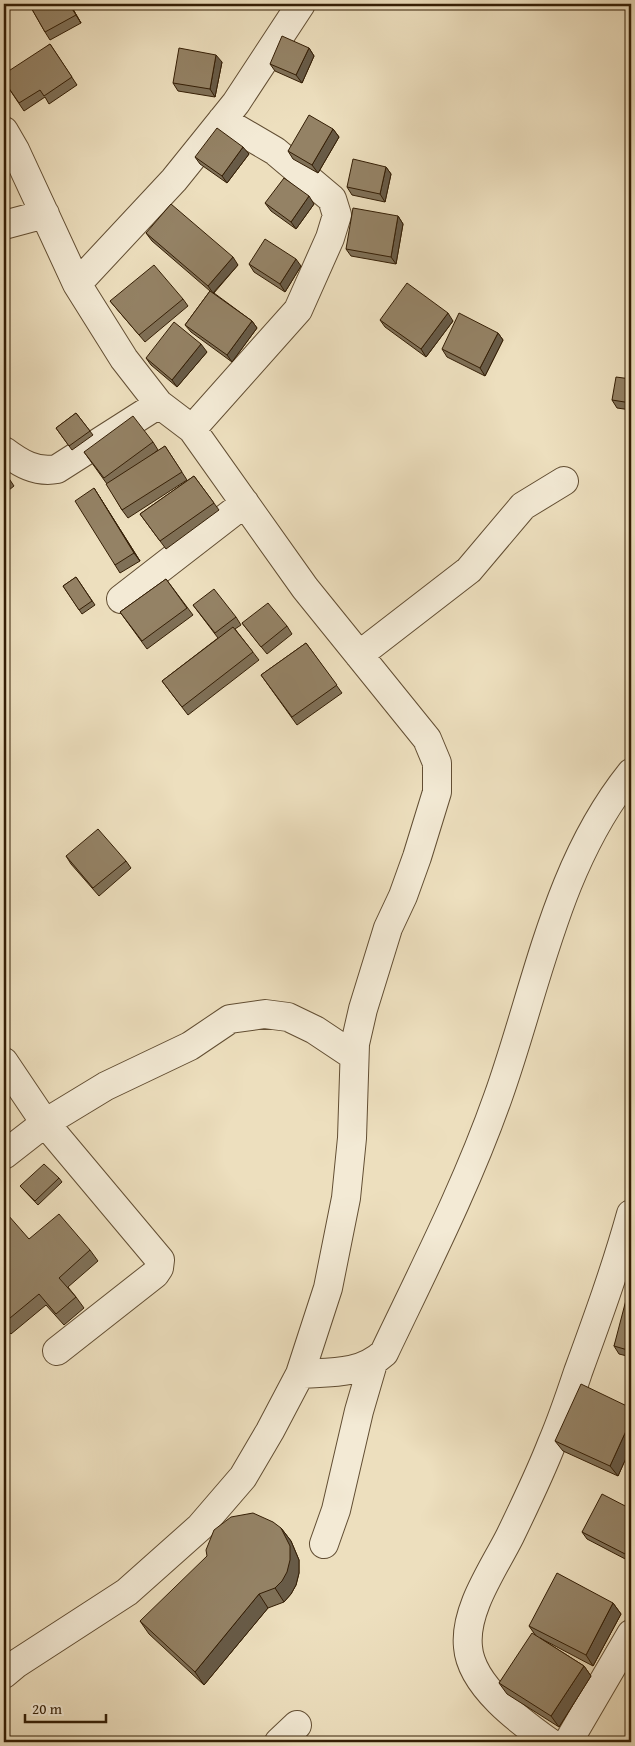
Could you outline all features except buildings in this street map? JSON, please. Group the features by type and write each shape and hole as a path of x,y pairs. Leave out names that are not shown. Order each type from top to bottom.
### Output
{"street":[{"path":"77,284 174,180 222,120 301,4"},
{"path":"192,429 298,310 330,238 337,215 332,199 282,157 222,120"},
{"path":"4,131 15,150 77,284 124,359 159,404 192,429 304,588 427,739 437,763 437,792 403,896 388,928 355,1044 352,1138 346,1198 328,1288 300,1374 244,1477 200,1527 127,1592 16,1664 4,1674"},
{"path":"4,225 45,214"},
{"path":"4,451 22,464 46,471 57,469 159,404"},
{"path":"359,655 468,570 523,506 564,482"},
{"path":"121,599 245,503"},
{"path":"324,1544 336,1510 358,1411 374,1363 384,1353 451,1213 498,1098 556,911 590,835 631,773"},
{"path":"4,1155 44,1123 106,1086 190,1046 230,1019 265,1014 288,1017 315,1030 354,1056"},
{"path":"4,1062 44,1123 160,1260 155,1274 57,1351"},
{"path":"549,1742 512,1715 492,1695 475,1669 468,1648 470,1622 479,1597 552,1443 597,1322 631,1214"},
{"path":"300,1374 341,1372 374,1363"},
{"path":"568,1742 631,1634"}]}
